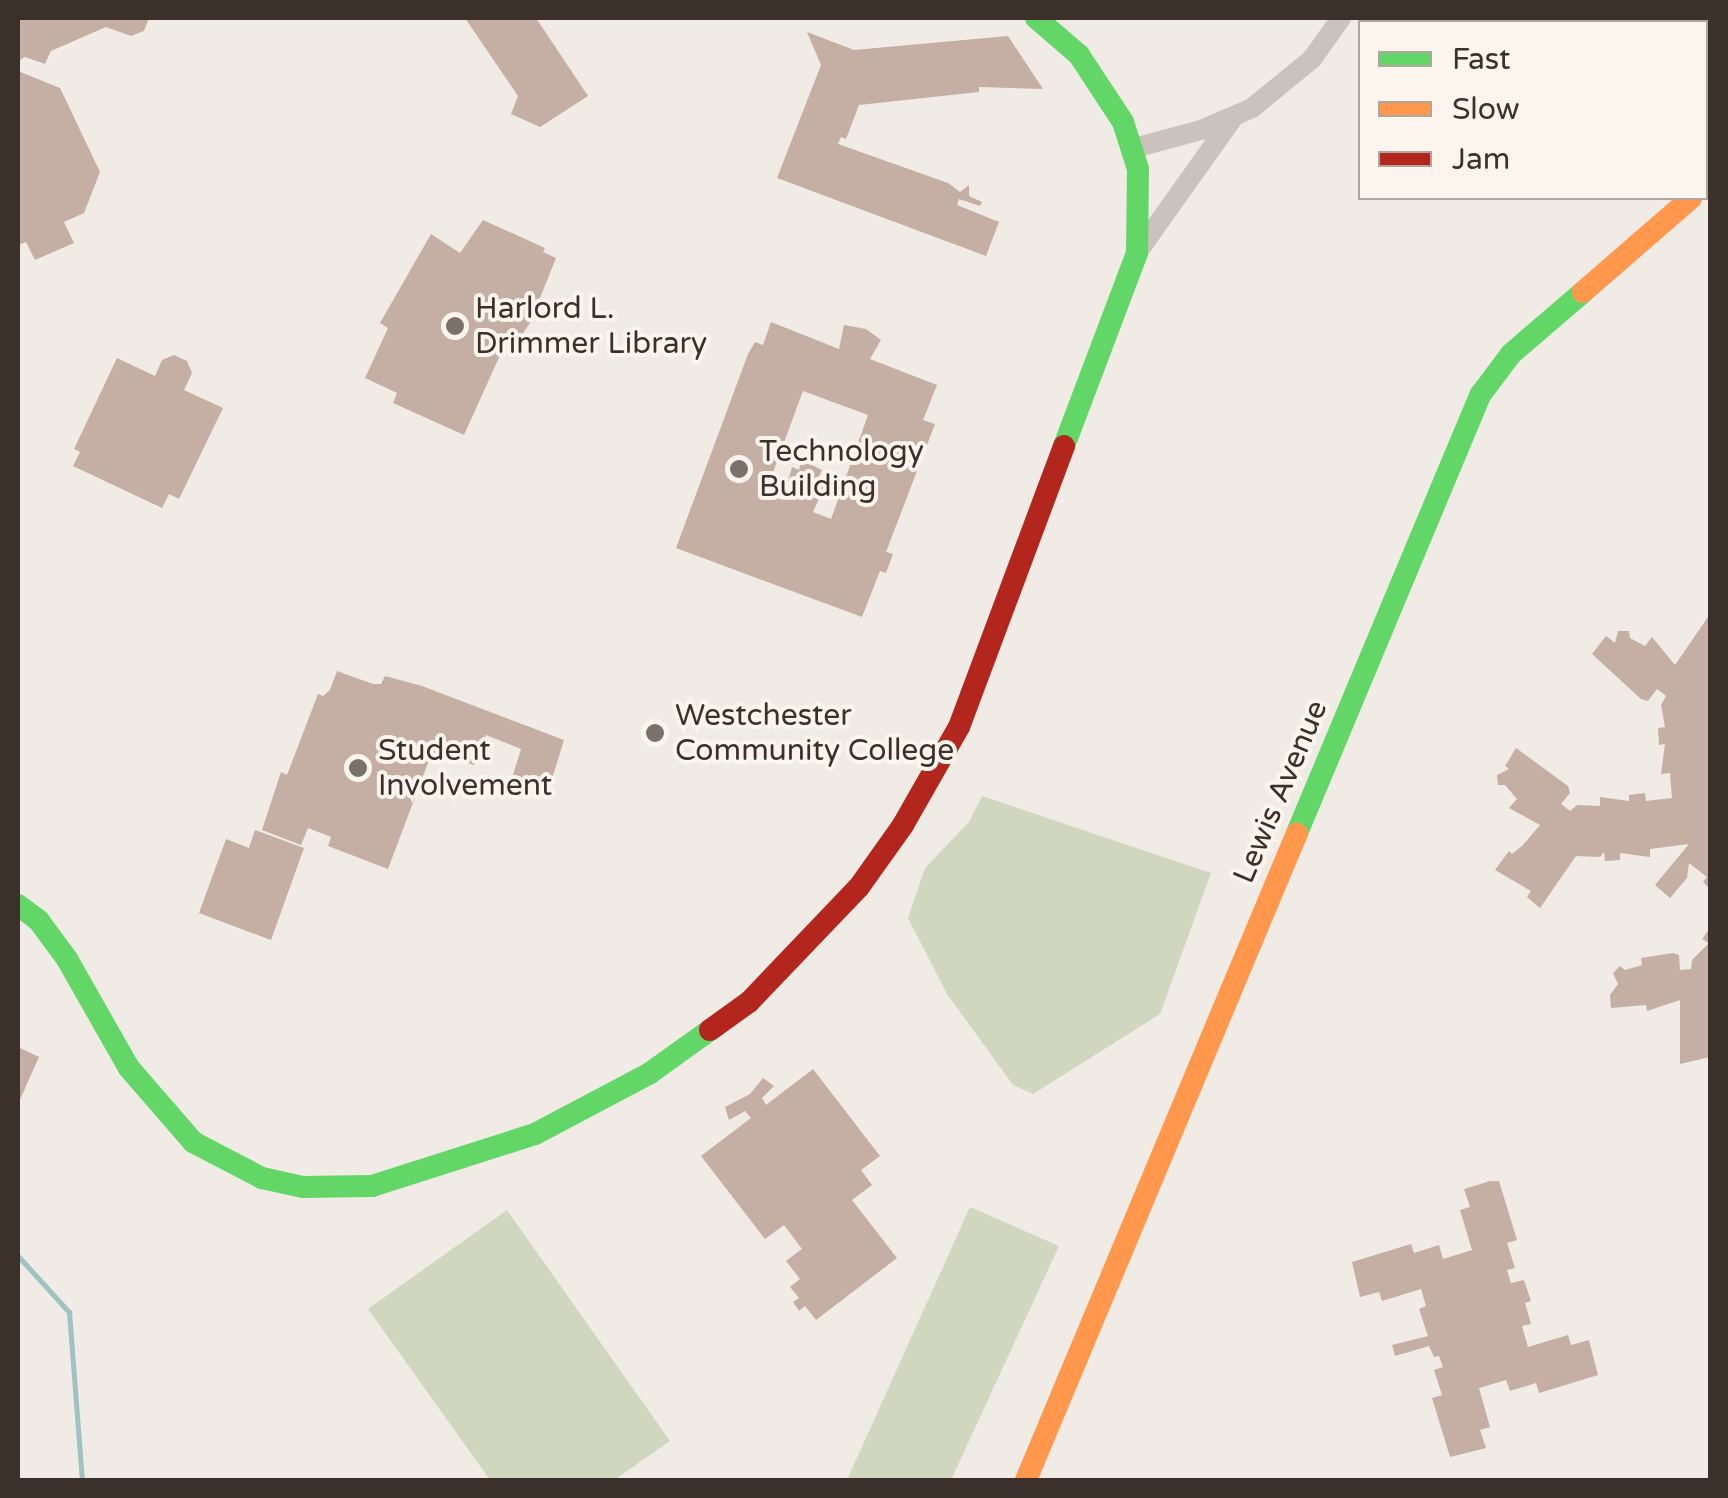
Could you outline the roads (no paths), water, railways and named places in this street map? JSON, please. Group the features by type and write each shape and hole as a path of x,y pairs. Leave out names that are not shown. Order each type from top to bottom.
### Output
{"street":[{"path":"1036,18 1079,54 1099,80 1134,148 1140,209 1137,253"},
{"path":"1134,148 1233,118 1270,96 1312,59 1340,18"},
{"path":"18,905 39,921 67,960 129,1068 162,1111 193,1142 262,1178 302,1187 372,1186 534,1134 623,1090 706,1036 784,969 859,887 929,783 984,670 1137,253 1233,118"},
{"name":"Lewis Avenue","path":"1026,1480 1481,394 1511,354 1689,200"}],"waterway":[{"path":"18,1256 69,1312 82,1480"}],"place":[{"name":"Harlord L. Drimmer Library","path":"455,326"},
{"name":"Technology Building","path":"739,469"},
{"name":"Westchester Community College","path":"655,733"},
{"name":"Student Involvement","path":"358,768"}]}
